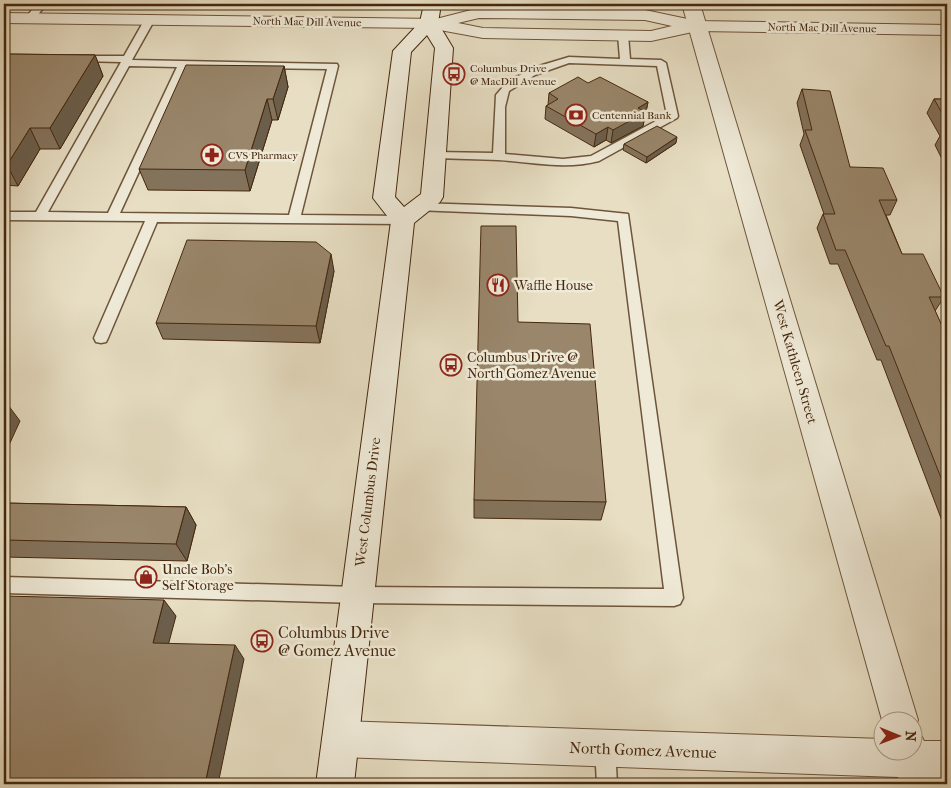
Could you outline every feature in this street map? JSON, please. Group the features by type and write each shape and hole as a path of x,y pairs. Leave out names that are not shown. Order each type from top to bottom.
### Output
{"street":[{"name":"North Mac Dill Avenue","path":"4,18 36,11 150,19 479,13 587,9 644,15 694,15 947,30"},
{"name":"North Mac Dill Avenue","path":"430,14 483,33 651,36 694,15"},
{"name":"West Columbus Drive","path":"334,784 357,595 411,214 432,197 444,48 430,14"},
{"path":"411,214 384,198 402,51 430,14"},
{"name":"West Kathleen Street","path":"694,15 897,710"},
{"name":"North Gomez Avenue","path":"340,739 605,748 913,765 947,760"}],"lane":[{"path":"40,216 150,19"},
{"path":"623,35 625,60"},
{"path":"70,58 183,64 333,66 294,219"},
{"path":"436,156 499,157 563,163 595,159 673,116 662,63 625,60 569,60 554,63 510,84 501,94 499,157"},
{"path":"112,217 183,64"},
{"path":"4,216 294,219 411,214 571,212 624,217 674,598 357,595 4,585"},
{"path":"101,338 153,218"},
{"path":"605,748 607,784"}],"building":[{"path":"4,54 95,55 50,128 30,128 7,165 4,165"},
{"name":"CVS Pharmacy","path":"186,65 284,66 273,99 267,99 245,170 139,169"},
{"path":"578,77 588,83 600,77 648,102 638,108 646,112 613,130 608,127 596,134 546,106 558,99 549,93"},
{"path":"802,89 830,91 850,167 883,168 897,200 879,200 902,254 923,254 944,297 929,297 947,337 947,493 889,346 886,346 845,250 836,250 823,214 835,214 805,130 812,130"},
{"path":"934,99 947,99 947,122"},
{"path":"657,126 677,137 647,157 624,144"},
{"path":"943,130 947,130 947,139"},
{"path":"481,226 516,226 518,322 590,324 606,502 474,500"},
{"path":"187,240 316,242 331,254 316,326 156,323"},
{"path":"4,503 186,507 176,544 4,540"},
{"path":"4,596 164,600 153,643 235,645 205,784 4,784"}],"place":[{"name":"Columbus Drive @ MacDill Avenue","path":"454,74"},
{"name":"Centennial Bank","path":"576,115"},
{"name":"CVS Pharmacy","path":"212,155"},
{"name":"Waffle House","path":"498,285"},
{"name":"Columbus Drive @ North Gomez Avenue","path":"451,365"},
{"name":"Uncle Bob's Self Storage","path":"146,577"},
{"name":"Columbus Drive @ Gomez Avenue","path":"262,641"}]}
